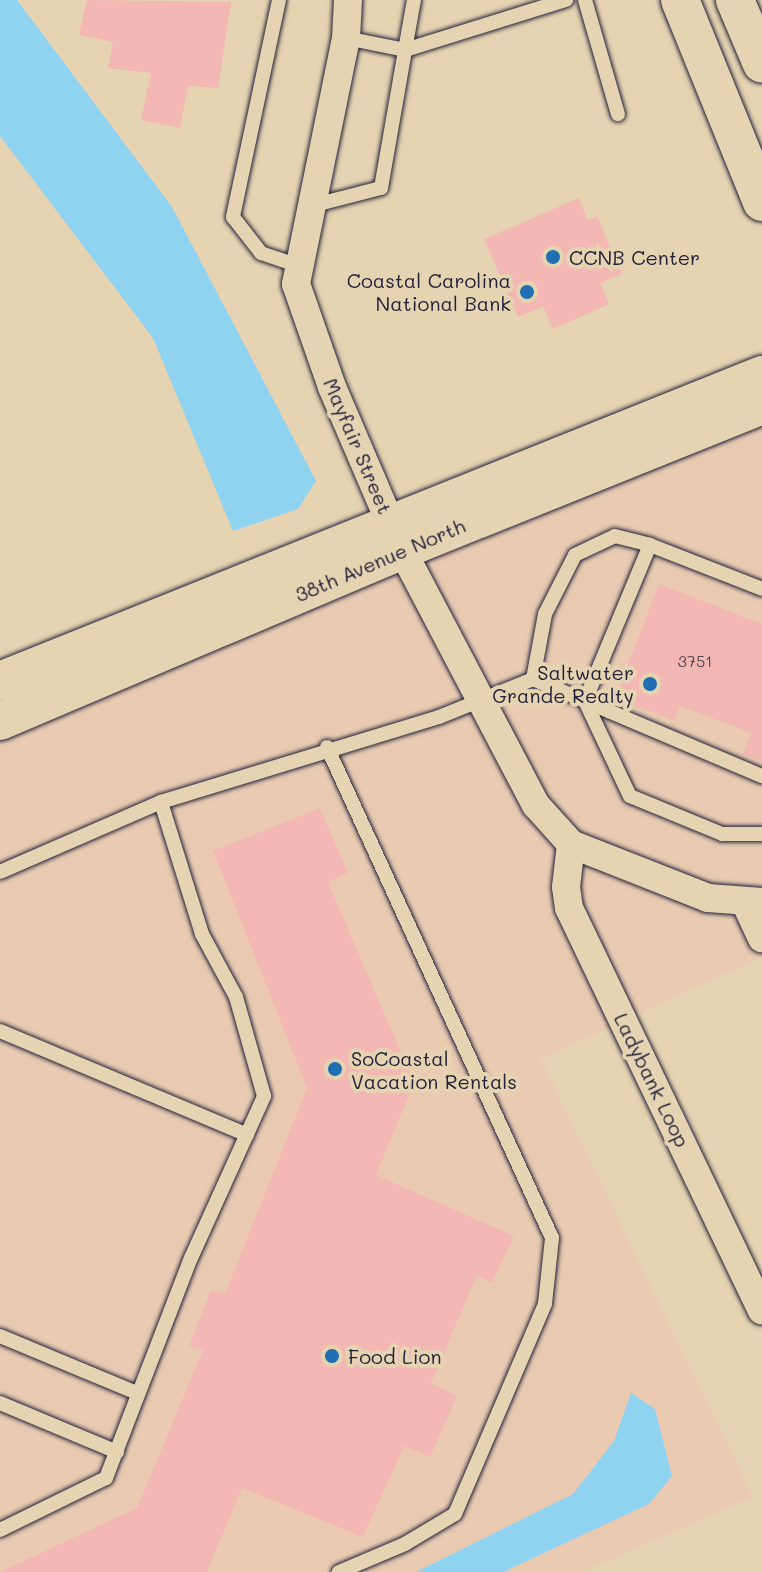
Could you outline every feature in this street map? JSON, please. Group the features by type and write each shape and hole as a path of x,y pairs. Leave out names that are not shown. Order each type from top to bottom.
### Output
{"main road":[{"path":"680,0 762,202"},
{"path":"735,0 762,64"},
{"name":"38th Avenue North","path":"0,721 396,536 762,375"},
{"name":"38th Avenue North","path":"0,681 762,405"}],"street":[{"name":"Mayfair Street","path":"348,0 346,38 296,284 332,387 396,536 536,805 571,844 708,898 754,902"},
{"name":"Ladybank Loop","path":"571,844 566,887 569,908 762,1310"},
{"path":"754,902 762,938"}],"lane":[{"path":"279,0 233,217 261,253 299,266"},
{"path":"310,206 381,188 414,0"},
{"path":"346,38 405,50 566,0"},
{"path":"585,0 618,114"},
{"path":"533,679 545,614 575,555 615,536 650,545 762,589"},
{"path":"650,545 585,701 630,796 722,834 762,834"},
{"path":"0,872 161,802 266,773 327,747 439,717 533,679 762,776"},
{"path":"327,747 552,1238 545,1304 455,1514 405,1544 339,1572"},
{"path":"0,1530 106,1478 137,1393 264,1096 236,997 202,934 161,802"},
{"path":"0,1031 247,1135"},
{"path":"0,1336 137,1393"},
{"path":"0,1403 117,1452"}],"shaded area":[{"path":"762,405 762,957 541,1059 753,1497 582,1572 0,1572 0,721"}],"water":[{"path":"0,0 17,0 172,207 316,481 298,509 233,531 153,338 0,136"},
{"path":"631,1393 655,1409 672,1476 649,1504 503,1572 416,1572 573,1494 614,1441"}],"building":[{"path":"87,0 231,2 218,88 188,86 180,128 141,120 151,73 108,68 113,42 79,35"},
{"name":"CCNB Center","path":"579,198 588,220 597,216 622,274 600,283 609,304 553,329 543,306 518,317 484,239"},
{"path":"659,584 762,624 762,761 743,754 751,733 680,706 675,721 615,698"},
{"path":"320,808 348,873 328,882 414,1083 376,1175 514,1236 492,1283 477,1275 431,1383 457,1396 430,1457 404,1446 363,1537 242,1488 207,1572 0,1572 137,1508 203,1350 189,1346 211,1290 225,1294 307,1088 213,851"}],"place":[{"name":"CCNB Center","path":"553,257"},
{"name":"Coastal Carolina National Bank","path":"527,292"},
{"name":"Saltwater Grande Realty","path":"650,684"},
{"name":"SoCoastal Vacation Rentals","path":"335,1069"},
{"name":"Food Lion","path":"332,1356"}]}
